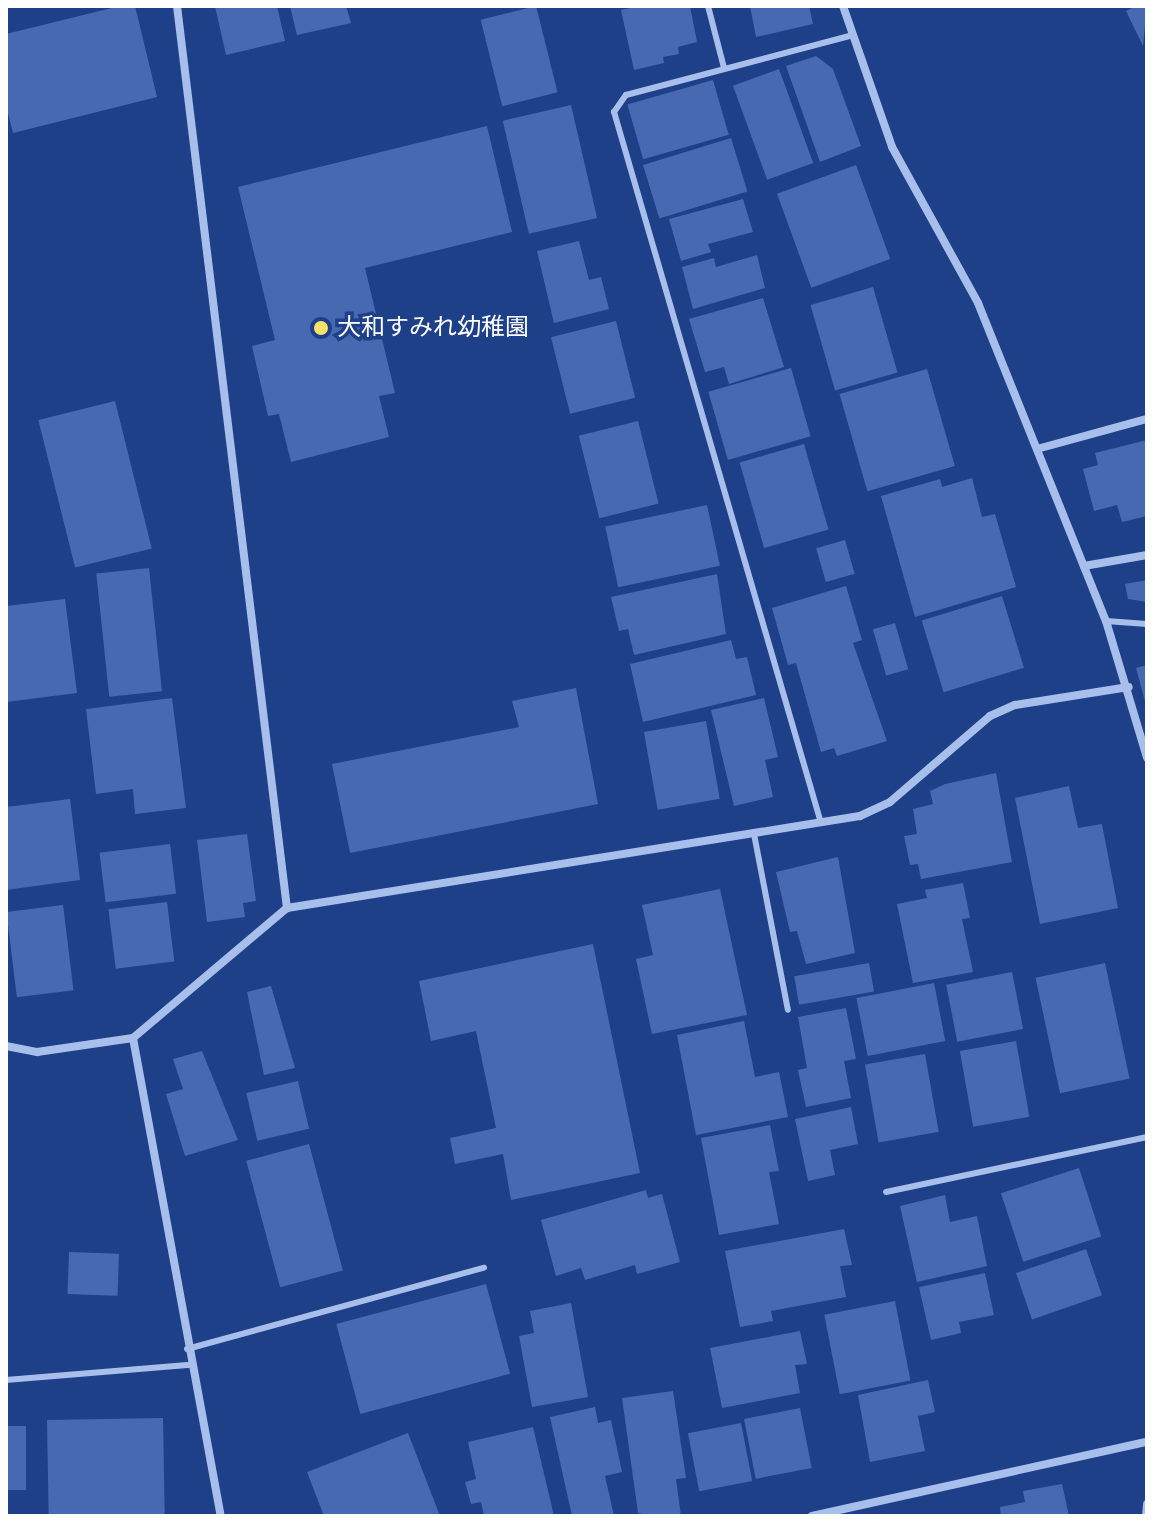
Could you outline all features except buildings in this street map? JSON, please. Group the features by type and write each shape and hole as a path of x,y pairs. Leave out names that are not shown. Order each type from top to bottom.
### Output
{"street":[{"path":"177,6 287,908"},
{"path":"843,6 849,36 892,147 978,303 1106,621 1129,687 1147,758"},
{"path":"1037,449 1147,419"},
{"path":"1084,566 1147,555"},
{"path":"7,1046 37,1052 133,1038 287,908 821,823 890,802 990,716 1015,705 1129,687"},
{"path":"133,1038 187,1349 221,1516"},
{"path":"812,1516 1147,1442"},
{"path":"1146,1516 1147,1504"}],"lane":[{"path":"708,6 724,68"},
{"path":"821,823 614,112 616,101 626,95 849,36"},
{"path":"1106,621 1147,624"},
{"path":"754,834 788,1010"},
{"path":"6,1036 7,1046"},
{"path":"886,1192 1147,1137"},
{"path":"187,1349 484,1268"},
{"path":"6,1380 190,1365"}],"place":[{"name":"大和すみれ幼稚園","path":"321,328"}]}
